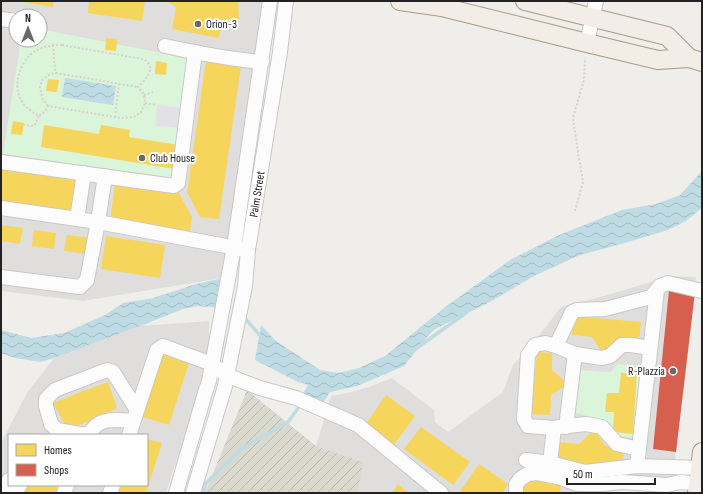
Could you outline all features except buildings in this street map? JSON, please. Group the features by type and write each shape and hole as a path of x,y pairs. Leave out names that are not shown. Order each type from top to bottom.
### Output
{"main road":[{"path":"400,1 442,7 658,60 696,60"},
{"path":"525,1 594,9 667,36 696,60"}],"street":[{"path":"176,493 209,381 234,247 270,1"},
{"name":"Palm Street","path":"193,493 226,380 245,286 248,250 280,52 286,1"},
{"path":"587,43 594,9"},
{"path":"165,46 235,59 262,62"},
{"path":"1,162 174,186 178,183 195,52"},
{"path":"77,219 84,173"},
{"path":"1,277 80,287 87,280 105,176"},
{"path":"1,208 98,222 248,250"},
{"path":"556,346 572,312 576,310 605,308 651,297 660,286 668,283 702,291"},
{"path":"637,466 657,290"},
{"path":"639,449 617,444 602,427 586,424 560,427 528,426 524,419 528,355 535,345 545,343 575,354 602,358 610,356 622,345 650,348"},
{"path":"129,434 157,350 163,346 212,364 226,380 296,398 358,425 441,493"},
{"path":"550,463 560,427 575,354"},
{"path":"80,434 48,429 46,399 55,390 107,370 113,372 135,416"},
{"path":"90,434 98,424 135,416"},
{"path":"526,460 550,463 585,472 637,466 700,475"},
{"path":"516,493 516,485 520,479 528,474 537,473 558,477 564,486 577,484 602,489 622,482 667,485 700,475"},
{"path":"1,493 8,482"}],"path":[{"path":"575,211 583,182 576,146 573,118 584,80 587,43"},
{"path":"53,45 56,73"},
{"path":"39,116 23,103 18,95 18,79 28,56 39,49 49,46 62,45 143,59 150,66 150,71 146,79 138,87"},
{"path":"56,73 120,84 138,87 144,95 145,103 141,112 134,117 115,117 48,106 42,98 40,87 42,80 50,74 56,73"},
{"path":"115,117 120,84"},
{"path":"144,95 153,92"},
{"path":"145,103 157,105"},
{"path":"23,125 34,126 39,116 42,115 48,106"}],"shaded area":[{"path":"1,1 265,1 228,277 83,301 1,291"},
{"path":"157,105 185,108 182,128 155,126"},
{"path":"671,276 696,277 673,476 674,489 612,488 611,493 358,493 363,462 316,446 331,396 369,387 392,378 434,410 435,422 448,432 503,392 513,365 530,347 561,307"},
{"path":"209,321 209,361 166,493 1,493 1,443 27,393 54,358 140,326"},
{"path":"247,390 316,446 363,462 358,493 205,493"}],"green space":[{"path":"48,31 192,59 174,178 3,154 20,48 48,48"},
{"path":"617,364 642,366 636,438 611,435 604,420 576,413 575,370 611,372"}],"water":[{"path":"65,78 116,86 113,105 62,97"},
{"path":"702,171 702,208 686,221 668,230 580,255 536,275 488,303 435,329 404,366 357,386 330,392 323,403 302,395 308,385 298,382 255,360 261,325 276,341 320,370 338,373 359,368 385,356 444,308 510,260 559,235 622,210 656,204 680,195"},
{"path":"228,277 221,320 213,307 197,306 183,309 41,362 15,358 1,353 1,330 31,338 64,333 105,315 123,303 153,298 196,284"}],"waterway":[{"path":"414,350 466,313"},
{"path":"243,316 263,339"},
{"path":"203,493 206,483 241,449 288,422 302,403"}],"place":[{"name":"Orion-3","path":"198,24"},
{"name":"Club House","path":"142,158"},
{"name":"R-Plazzia","path":"673,371"}]}
